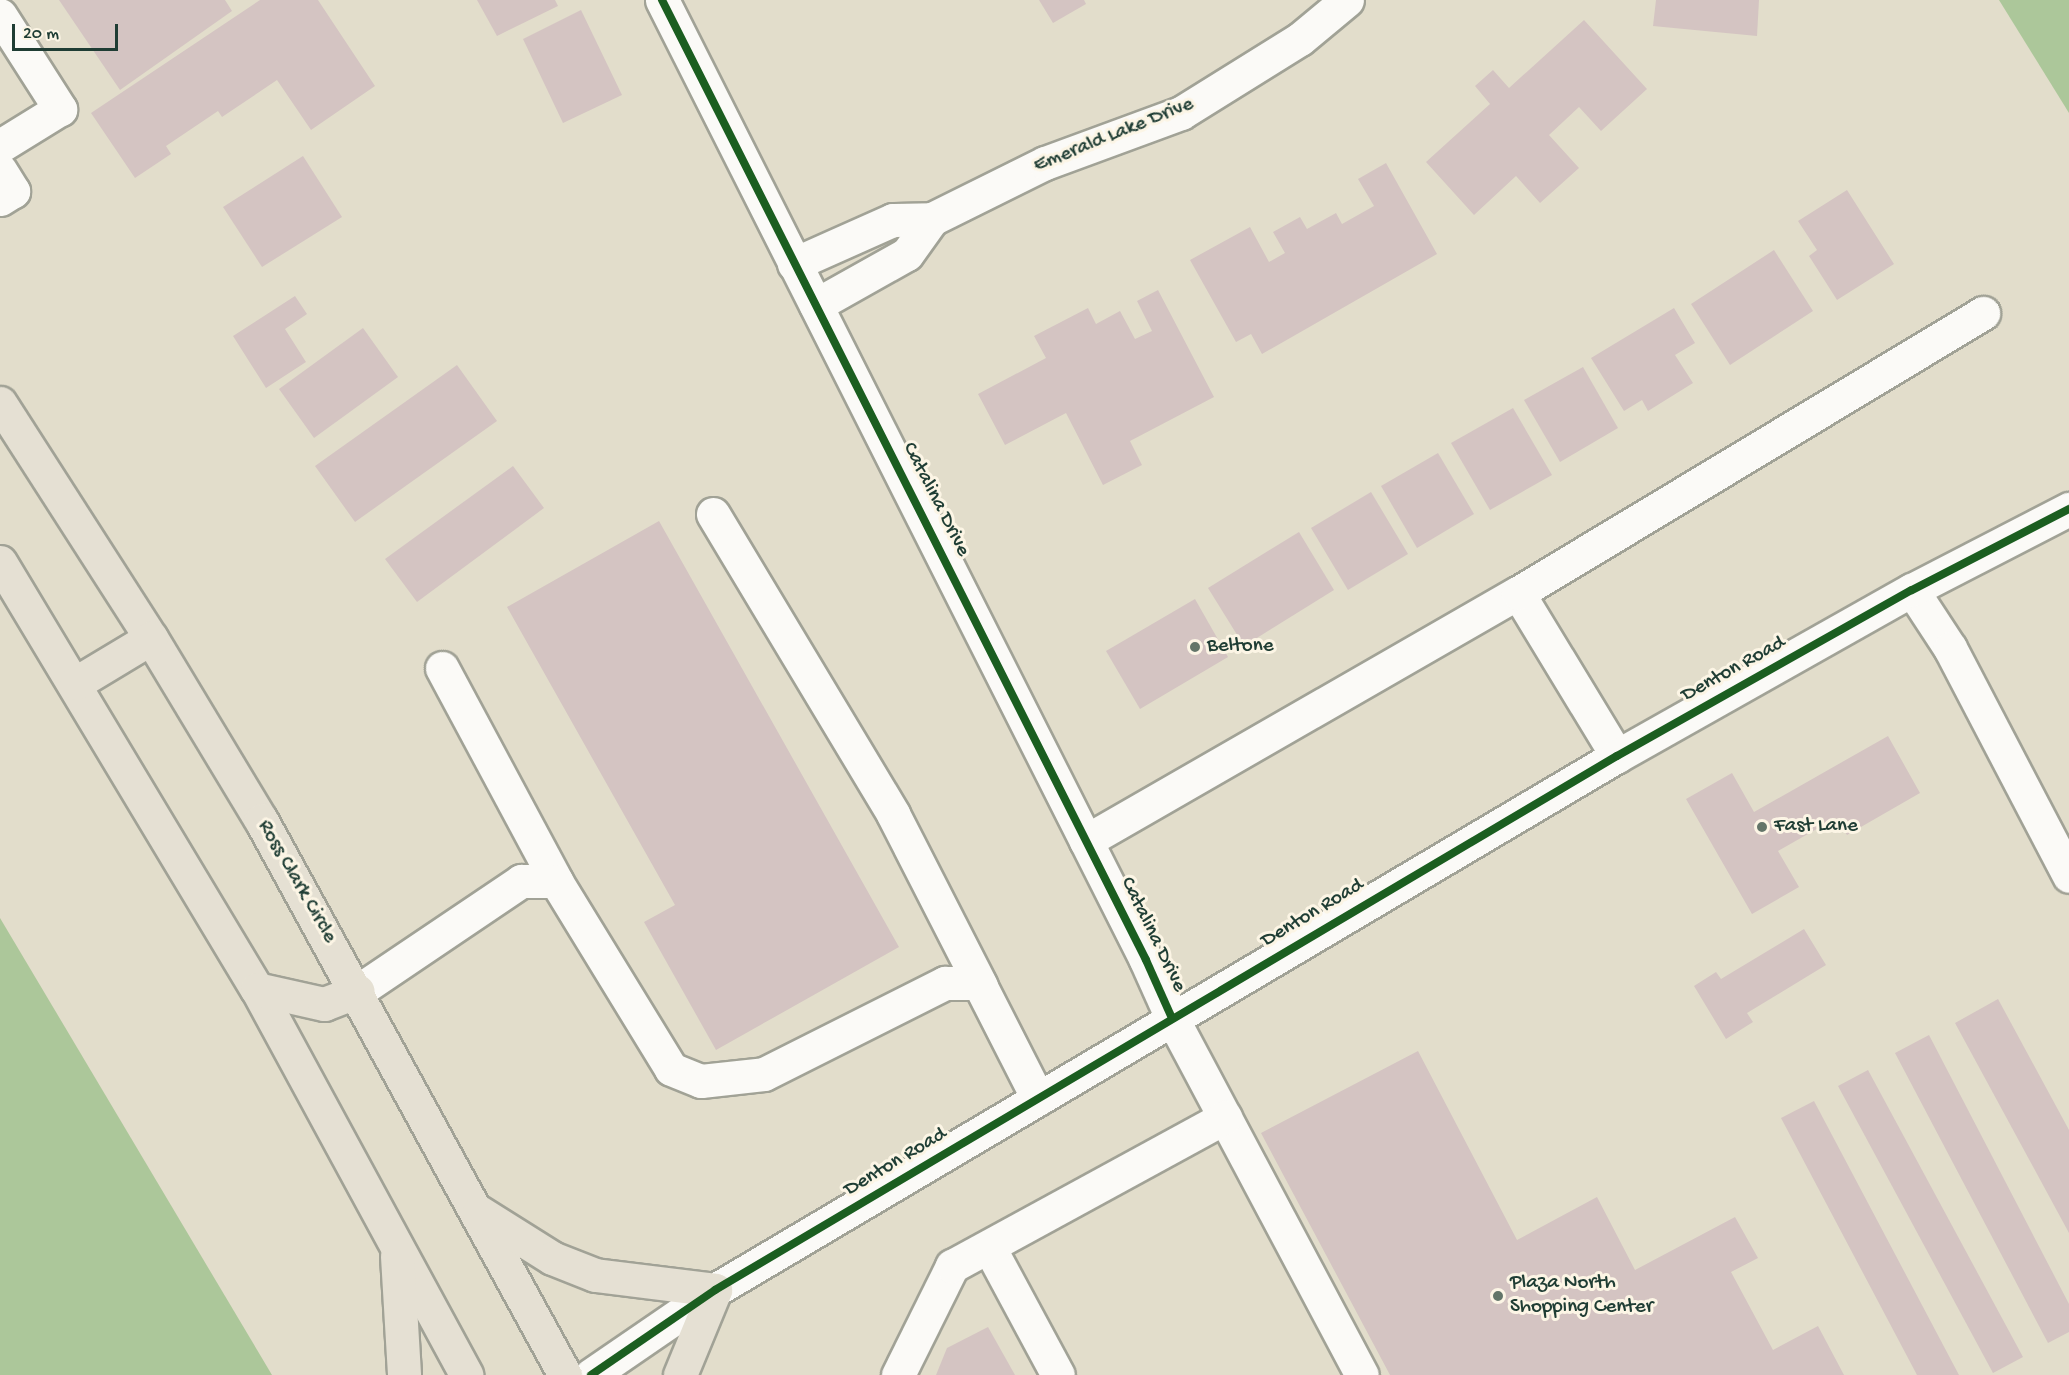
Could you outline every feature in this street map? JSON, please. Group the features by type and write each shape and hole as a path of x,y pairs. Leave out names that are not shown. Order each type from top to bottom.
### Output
{"highway":[{"name":"Ross Clark Circle","path":"0,403 151,638 358,991 565,1375"},
{"path":"0,562 76,683 257,989 467,1375"},
{"path":"76,683 151,638"},
{"path":"257,989 324,1004 358,991"},
{"path":"478,1212 552,1258 595,1275 716,1290 680,1375"},
{"path":"395,1242 405,1338 405,1375"}],"street":[{"name":"Catalina Drive","path":"663,0 1086,841 1172,1018 1357,1373"},
{"name":"Emerald Lake Drive","path":"794,264 893,220 932,219 1045,163 1181,113 1300,39 1347,0"},
{"path":"0,15 60,109 0,146"},
{"path":"0,170 13,190 0,199"},
{"name":"Emerald Lake Drive","path":"816,304 907,254 932,219"},
{"path":"1086,841 1518,593 1983,313"},
{"name":"Denton Road","path":"591,1375 716,1290 1617,756 1912,590 2069,509"},
{"path":"713,514 893,814 1038,1099"},
{"path":"1912,590 1950,648 2069,876"},
{"path":"1518,593 1617,756"},
{"path":"442,668 556,881 671,1069 701,1081 764,1074 945,983 981,986"},
{"path":"358,991 521,881 556,881"},
{"path":"898,1375 952,1266 1225,1117"},
{"path":"988,1247 1058,1375"}],"green space":[{"path":"1999,0 2069,0 2069,113"},
{"path":"0,918 272,1375 0,1375"}],"building":[{"path":"59,0 225,0 232,11 120,90"},
{"path":"260,0 318,0 375,86 311,130 277,80 222,117 218,111 166,146 171,154 135,178 91,113"},
{"path":"477,0 555,0 558,6 497,36"},
{"path":"1039,0 1084,0 1086,4 1053,23"},
{"path":"1656,0 1759,0 1757,36 1653,26"},
{"path":"581,10 622,95 563,123 523,39"},
{"path":"1584,20 1647,89 1601,131 1579,107 1549,135 1579,168 1540,203 1516,176 1474,215 1426,162 1490,104 1475,86 1493,70 1509,88"},
{"path":"303,156 342,217 262,267 223,207"},
{"path":"1386,163 1437,254 1262,354 1251,334 1236,342 1190,260 1250,227 1269,262 1285,253 1273,232 1300,217 1307,229 1336,213 1342,224 1374,206 1358,179"},
{"path":"1847,190 1894,264 1837,300 1809,256 1817,250 1798,221"},
{"path":"1774,250 1813,311 1730,365 1691,304"},
{"path":"1158,290 1214,397 1130,441 1142,465 1103,485 1066,413 1005,445 978,394 1046,358 1034,336 1088,308 1096,324 1120,311 1135,339 1152,331 1137,301"},
{"path":"295,296 307,314 285,329 306,362 266,388 233,336"},
{"path":"1674,308 1695,343 1675,355 1693,383 1648,411 1642,400 1624,411 1591,358"},
{"path":"363,328 398,377 314,438 279,389"},
{"path":"457,365 497,421 355,522 315,466"},
{"path":"1583,367 1618,428 1560,462 1524,400"},
{"path":"1513,408 1552,475 1490,510 1451,443"},
{"path":"1438,453 1474,514 1417,548 1381,486"},
{"path":"513,466 544,508 417,602 385,559"},
{"path":"1371,492 1408,554 1348,590 1311,528"},
{"path":"659,521 899,947 716,1050 644,922 675,905 507,607"},
{"path":"1299,532 1334,590 1244,646 1208,588"},
{"path":"1195,599 1228,657 1140,709 1106,651"},
{"name":"Fast Lane","path":"1888,736 1920,793 1847,835 1836,818 1778,851 1799,887 1752,914 1686,799 1732,773 1754,812"},
{"path":"1804,929 1826,965 1747,1013 1753,1022 1726,1039 1694,986 1716,972 1721,979"},
{"path":"1998,999 2069,1130 2069,1233 1955,1023"},
{"path":"1929,1035 2069,1304 2069,1332 2048,1343 1895,1053"},
{"path":"1418,1051 1517,1240 1597,1197 1635,1270 1735,1217 1758,1258 1731,1272 1773,1350 1818,1326 1844,1375 1390,1375 1261,1133"},
{"path":"1868,1070 2023,1357 1993,1373 1838,1086"},
{"path":"1814,1101 1959,1375 1917,1375 1781,1118"},
{"path":"988,1327 1015,1375 936,1375 947,1348"}],"cycle path":[{"path":"662,0 1146,960 1172,1018"},
{"path":"591,1375 715,1290 1617,756 1912,590 2069,509"}],"place":[{"name":"Beltone","path":"1195,647"},
{"name":"Fast Lane","path":"1762,827"},
{"name":"Plaza North Shopping Center","path":"1498,1296"}]}
